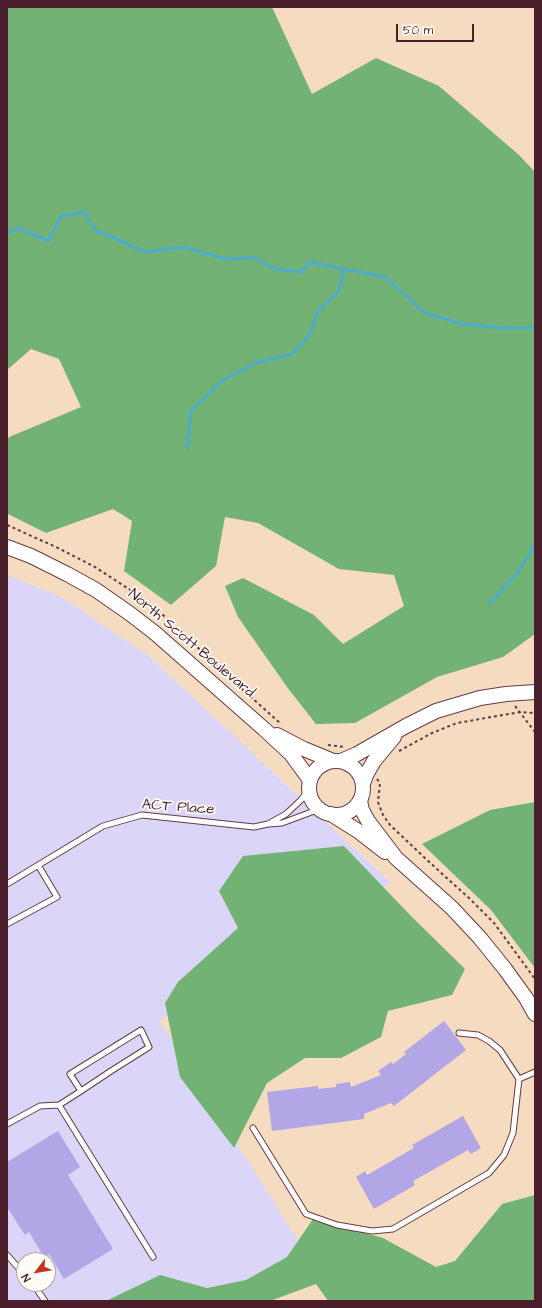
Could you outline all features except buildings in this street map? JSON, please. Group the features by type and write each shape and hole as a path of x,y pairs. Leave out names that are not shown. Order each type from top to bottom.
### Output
{"main road":[{"name":"North Scott Boulevard","path":"7,547 31,556 96,590 155,633 291,754 302,767 310,785"},
{"path":"396,858 382,850 358,831 317,806 312,799 310,785 314,772 321,765 357,754 406,726 436,711 455,704 506,694 535,692"},
{"path":"363,784 366,775 383,750 406,726"},
{"name":"North Scott Boulevard","path":"264,729 304,749 337,761"},
{"path":"326,812 340,815 348,812 360,801 363,793 361,776 356,768 348,763 337,761"},
{"path":"360,801 362,810 368,820 396,858 452,908 480,938 505,969 535,1013"}],"lane":[{"name":"ACT Place","path":"268,824 286,814 302,800 310,785"},
{"name":"ACT Place","path":"7,884 103,826 142,814 254,827 282,823 317,810 326,812"},
{"path":"7,924 57,897 38,865"},
{"path":"7,1124 40,1106 59,1105 149,1047 141,1030 70,1074 81,1090"},
{"path":"253,1128 306,1214 337,1225 372,1232 393,1229 489,1173 504,1156 513,1133 519,1079 500,1050 489,1041 478,1035 459,1033"},
{"path":"519,1079 535,1072"},
{"path":"59,1105 153,1257"},
{"path":"7,1255 16,1265"},
{"path":"39,1292 45,1301"}],"path":[{"path":"242,690 285,726"},
{"path":"506,694 535,732"},
{"path":"396,752 432,733 457,723 520,712 535,713"},
{"path":"326,745 351,747 357,754"},
{"path":"369,770 380,783 378,802 383,815 390,825 494,923 535,979"}],"shaded area":[{"path":"7,575 61,597 149,656 391,883 159,1020 311,1261 243,1301 7,1301"}],"green space":[{"path":"7,7 272,7 312,94 376,58 439,86 519,155 535,172 535,634 503,657 437,677 355,723 316,724 287,687 238,617 225,586 243,578 314,615 343,644 404,606 394,575 339,569 258,523 225,517 216,566 171,605 124,571 132,521 113,509 46,533 8,514 7,440 9,437 81,407 59,359 31,349 7,370"},
{"path":"535,802 535,968 491,910 422,844 490,810"},
{"path":"344,846 411,916 465,969 452,995 388,1011 381,1037 341,1058 305,1058 267,1083 234,1148 180,1077 165,1003 178,982 238,928 219,891 243,856"},
{"path":"535,1195 535,1301 328,1301 316,1284 270,1301 106,1301 160,1275 207,1288 246,1280 287,1257 313,1219 383,1238 436,1267 455,1261 502,1204"}],"waterway":[{"path":"7,233 18,228 48,241 61,216 84,212 95,230 146,252 184,247 225,259 255,258 276,269 302,272 310,262 385,277 425,313 463,324 503,328 535,327"},
{"path":"187,448 191,411 223,380 255,363 292,354 311,333 317,312 339,291 344,268"},
{"path":"489,604 519,571 535,545"}]}
